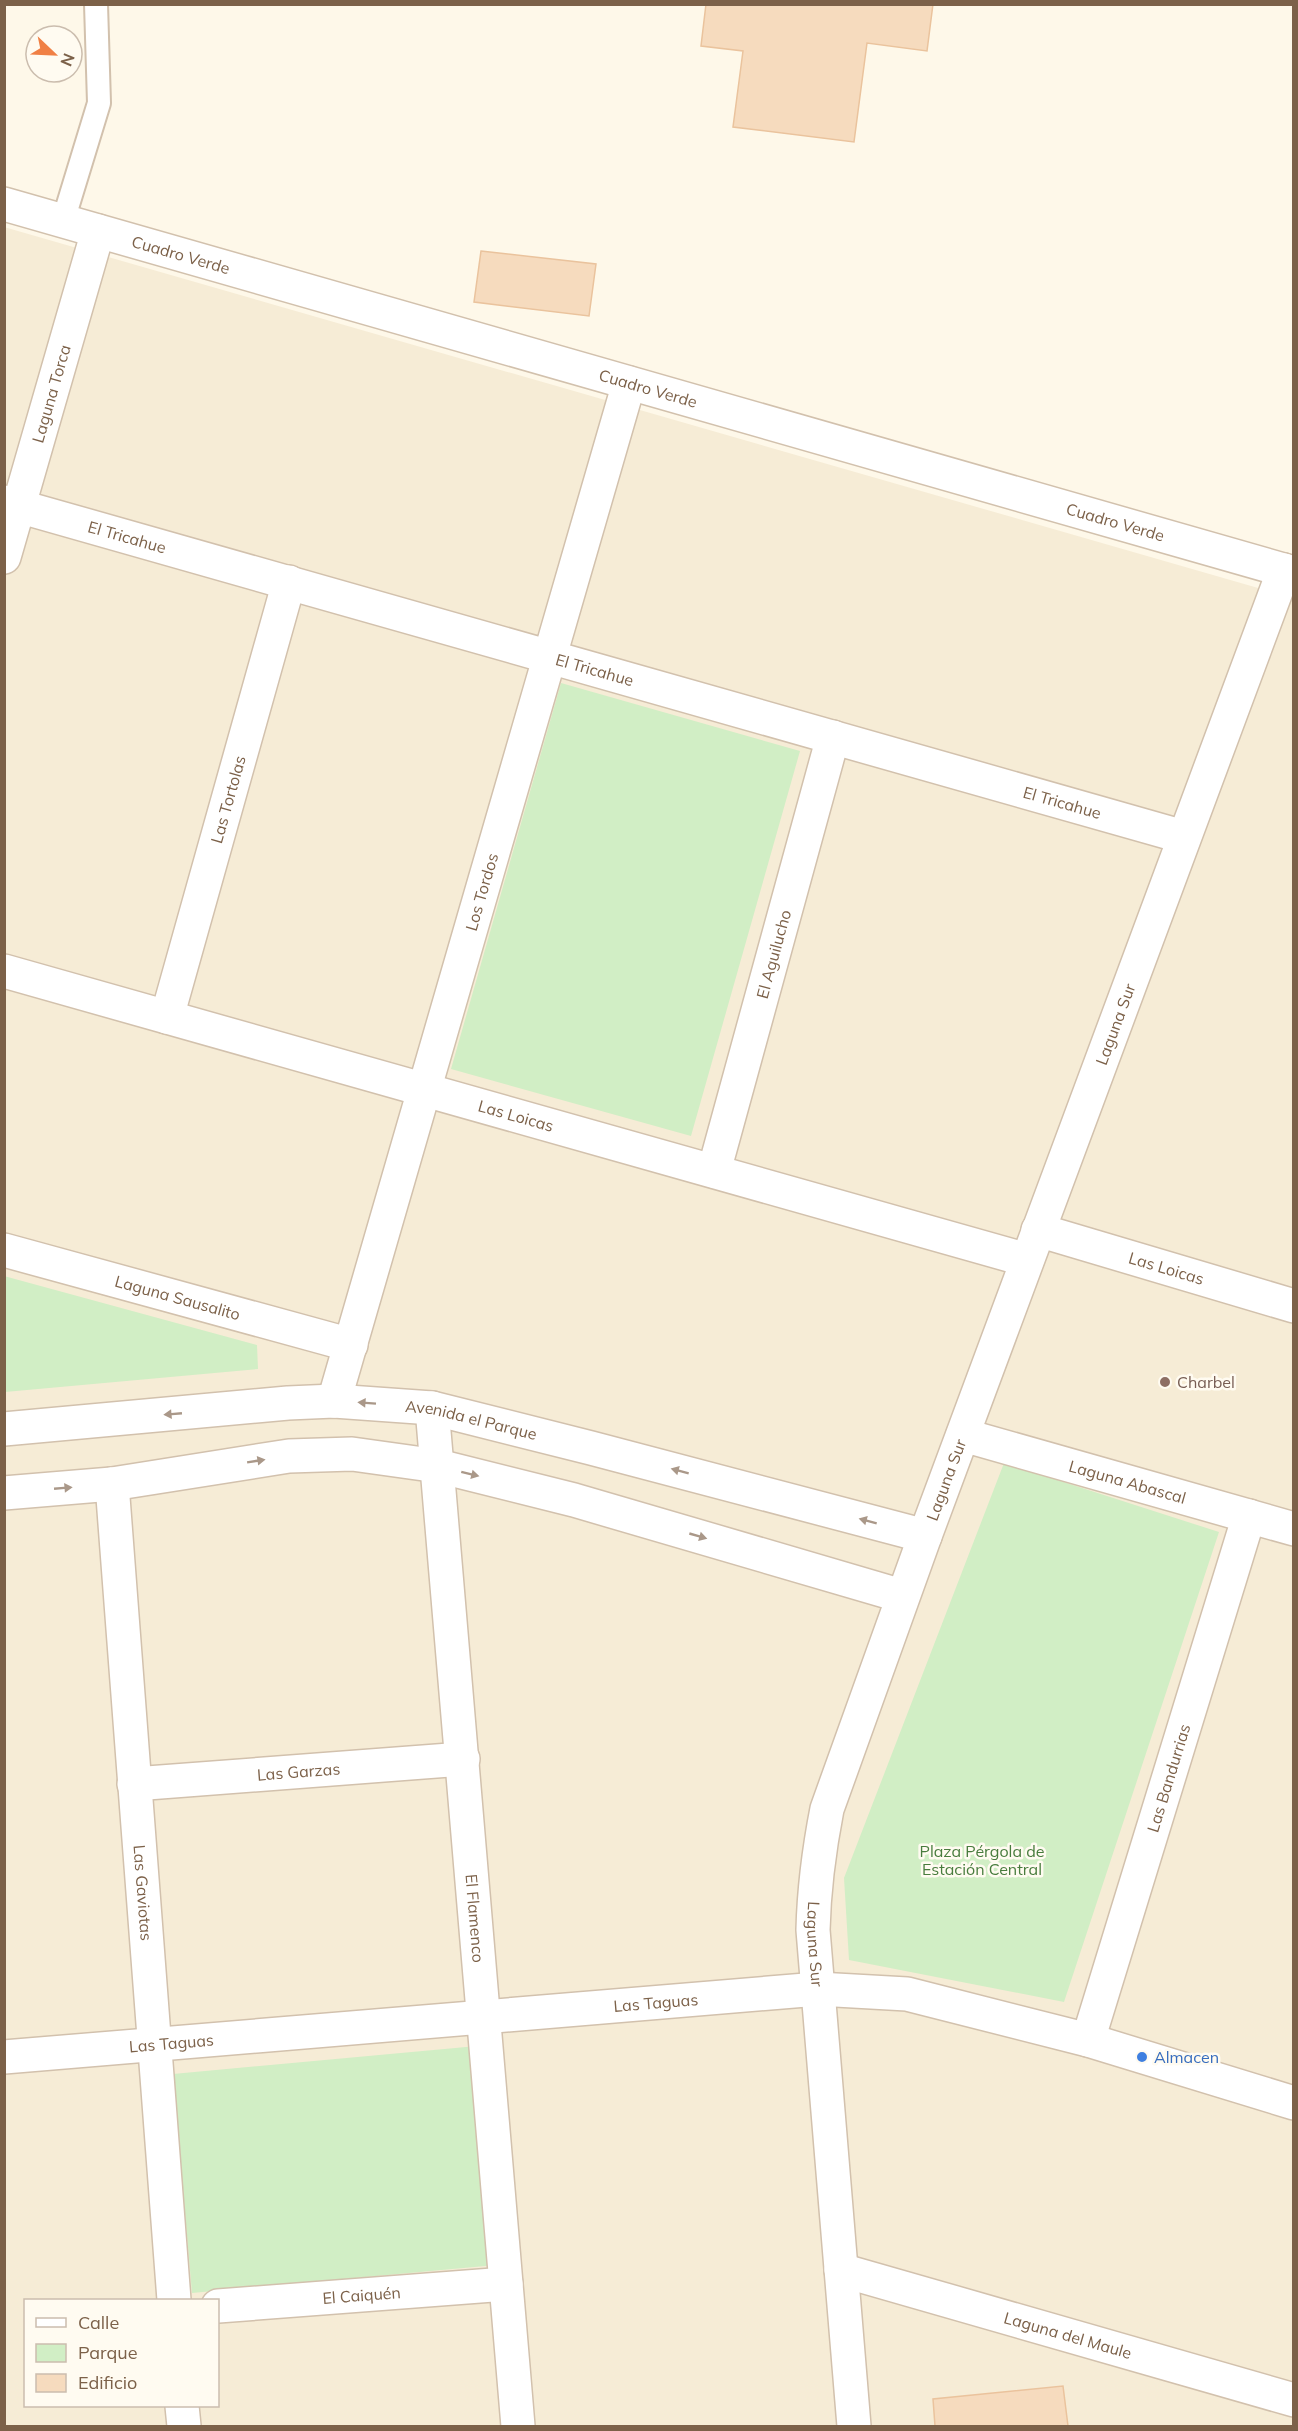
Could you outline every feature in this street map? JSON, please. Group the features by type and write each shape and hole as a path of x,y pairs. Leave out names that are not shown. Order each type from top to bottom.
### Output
{"street":[{"name":"Cuadro Verde","path":"4,204 1288,572"},
{"name":"Laguna Torca","path":"4,556 12,504 98,231"},
{"name":"Los Tordos","path":"334,1401 629,383"},
{"name":"El Tricahue","path":"12,504 1184,837"},
{"name":"Laguna Sur","path":"854,2427 813,1930 818,1856 827,1809 902,1596 1184,837 1288,572"},
{"name":"Las Tortolas","path":"167,1017 289,582"},
{"name":"El Aguilucho","path":"714,1171 833,737"},
{"name":"Las Loicas","path":"4,971 714,1171 1293,1306"},
{"name":"Laguna Sausalito","path":"4,1250 351,1345"},
{"name":"Avenida el Parque","path":"4,1429 288,1403 334,1401 432,1408 925,1536"},
{"name":"El Flamenco","path":"432,1408 518,2427"},
{"name":"Laguna Abascal","path":"963,1435 1293,1529"},
{"path":"4,1493 112,1484 289,1456 352,1454 438,1466 574,1500 902,1596"},
{"name":"Las Gaviotas","path":"112,1484 174,2299"},
{"name":"Las Bandurrias","path":"1088,2040 1249,1516"},
{"name":"Las Garzas","path":"134,1784 463,1759"},
{"name":"Las Taguas","path":"4,2057 818,1989 907,1994 1088,2040 1293,2103"},
{"name":"Laguna del Maule","path":"841,2270 1293,2400"},
{"name":"El Caiquén","path":"219,2306 506,2284"},
{"path":"182,2407 184,2427"}],"lane":[{"path":"63,221 99,103 96,4"}],"shaded area":[{"path":"4,227 1293,598 1293,2426 5,2426"}],"green space":[{"path":"561,683 800,751 691,1136 451,1069"},
{"path":"4,1276 257,1345 258,1369 5,1392"},
{"name":"Plaza Pérgola de Estación Central","path":"1004,1463 1219,1532 1064,2002 849,1960 844,1878"},
{"path":"477,2046 496,2265 192,2293 173,2074"}],"building":[{"path":"706,4 933,4 927,51 867,43 854,142 733,127 743,51 701,46"},
{"path":"481,251 596,264 589,316 474,302"},
{"path":"1063,2386 1068,2426 935,2426 933,2399"}],"place":[{"name":"Charbel","path":"1165,1382"},
{"name":"Almacen","path":"1142,2057"}]}
